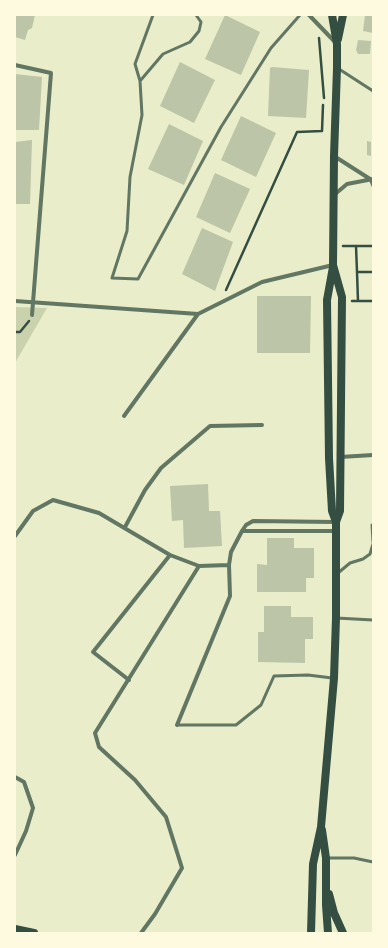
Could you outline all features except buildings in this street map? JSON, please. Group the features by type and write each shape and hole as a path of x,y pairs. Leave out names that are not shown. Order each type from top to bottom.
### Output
{"main road":[{"path":"332,15 337,44 337,68 333,196 333,265 327,300 329,458 332,512 336,526"},
{"path":"337,44 343,15"},
{"path":"311,933 313,864 321,827 334,678 336,618 336,526 340,511 342,301 339,282 333,265"},
{"path":"321,827 326,858 328,933"},
{"path":"326,886 334,914 343,933"},
{"path":"15,930 34,933"}],"street":[{"path":"309,15 337,44"},
{"path":"15,65 51,72 32,315"},
{"path":"334,156 372,179"},
{"path":"333,196 347,184 372,179"},
{"path":"124,416 198,314 262,282 333,265"},
{"path":"15,301 198,314"},
{"path":"125,527 145,490 161,468 210,426 262,425"},
{"path":"340,458 373,455"},
{"path":"15,536 33,511 53,500 99,513 170,555 199,566 229,564"},
{"path":"177,725 230,596 229,564 231,552 246,525 253,521 336,526"},
{"path":"242,531 336,526"},
{"path":"129,680 93,652 170,555"},
{"path":"141,933 155,914 182,868 166,817 135,780 99,747 95,733 199,566"},
{"path":"15,777 24,782 33,808 26,830 15,855"}],"lane":[{"path":"153,15 134,64 140,81 142,115 130,177 127,232 112,278 138,279 221,127 271,48 300,15"},
{"path":"140,81 163,54 190,42 199,31 201,22 196,15"},
{"path":"337,68 373,91"},
{"path":"372,179 373,186"},
{"path":"329,458 340,458"},
{"path":"336,574 350,563 364,559 370,554 373,543 372,525"},
{"path":"336,618 373,620"},
{"path":"177,725 236,725 261,704 274,676 308,675 334,678"},
{"path":"326,858 354,858 373,862"}],"path":[{"path":"220,303 297,132 322,131 324,98 319,35"},
{"path":"324,98 336,99"},
{"path":"358,301 356,246 373,246"},
{"path":"356,272 373,272"},
{"path":"342,301 373,301"},
{"path":"15,332 20,332 25,328 32,315"}],"green space":[{"path":"15,307 47,308 15,363"}]}
